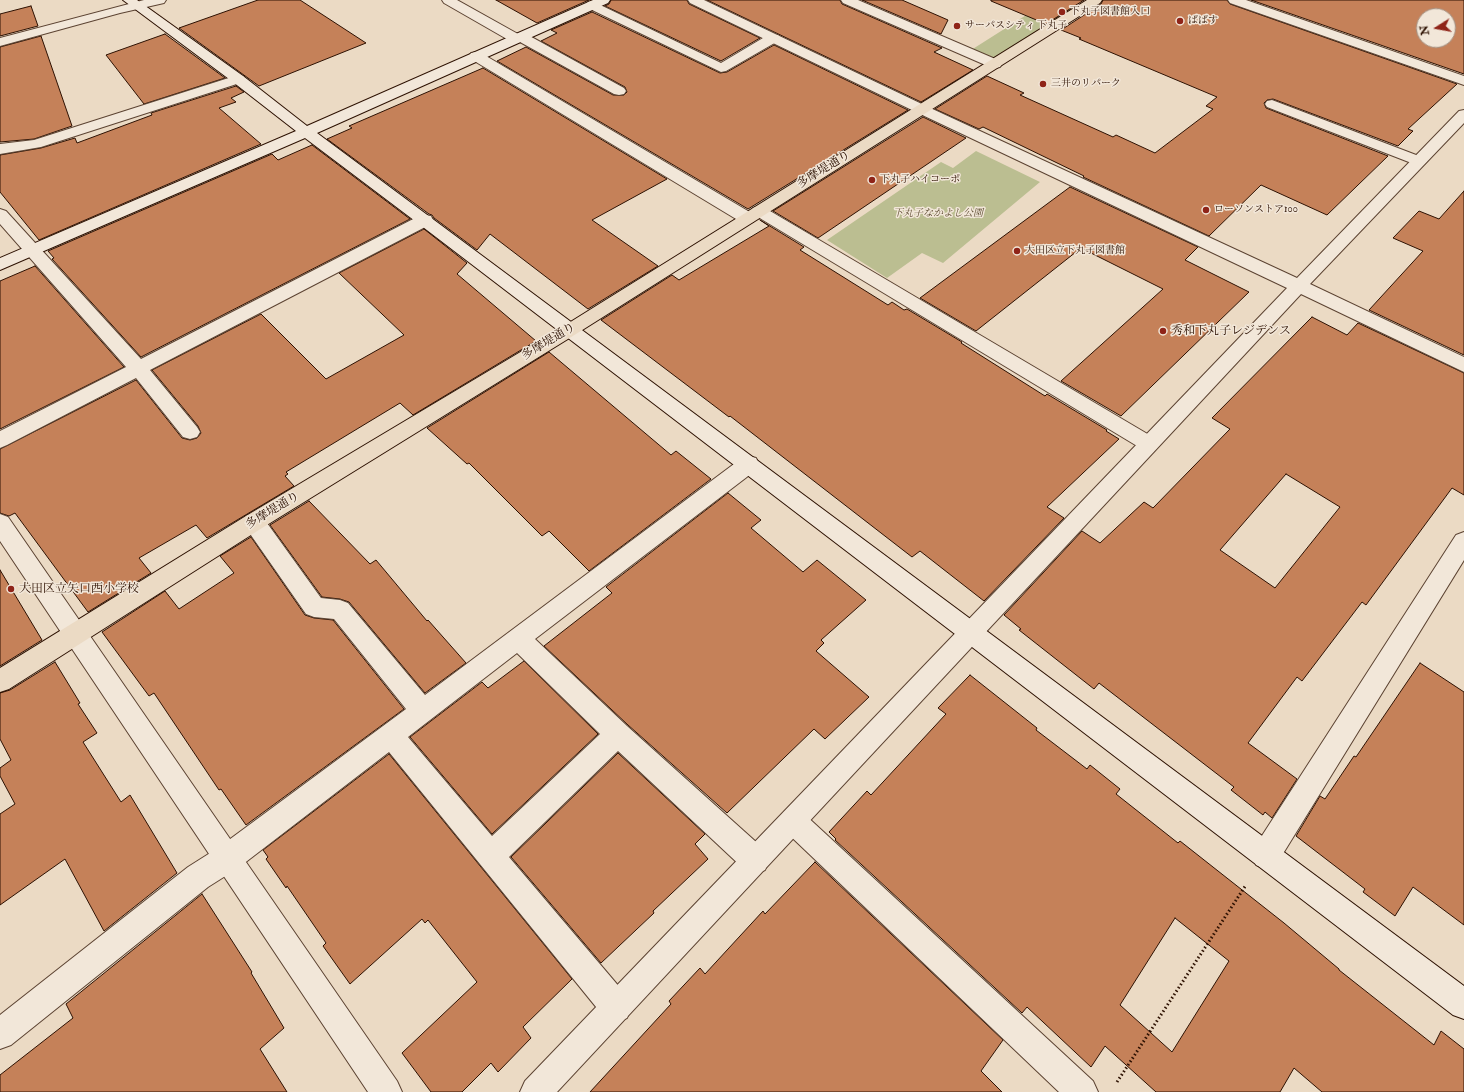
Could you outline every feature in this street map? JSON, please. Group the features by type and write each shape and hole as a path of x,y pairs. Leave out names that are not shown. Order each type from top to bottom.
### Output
{"main road":[{"name":"多摩堤通り","path":"0,681 254,522 570,330 1096,0"}],"street":[{"path":"0,42 133,3 160,0"},
{"path":"448,0 619,91"},
{"path":"694,0 921,110 1299,286 1464,365"},
{"path":"847,0 995,64"},
{"path":"1234,0 1464,81"},
{"path":"133,3 238,79 306,132 425,220 1464,1004"},
{"path":"0,265 598,3 720,68 773,38"},
{"path":"476,56 753,214 1149,444"},
{"path":"0,149 36,144 238,79"},
{"path":"1272,104 1419,161"},
{"path":"536,1092 1149,444 1464,114"},
{"path":"0,214 138,368 190,432"},
{"path":"0,440 425,220"},
{"path":"0,1034 198,877 228,858 749,464"},
{"path":"254,522 314,608 340,610 423,711"},
{"path":"0,523 386,1092"},
{"path":"1266,855 1464,541"},
{"path":"519,639 618,734 755,860"},
{"path":"491,856 618,734"},
{"path":"391,735 616,1007"},
{"path":"793,821 1082,1092"}],"path":[{"path":"1115,1085 1266,855"}],"green space":[{"path":"1050,0 1062,0 1083,8 995,64 968,52"},
{"name":"下丸子なかよし公園","path":"976,151 1040,182 943,263 922,253 887,278 827,240 941,162 953,168"}],"building":[{"path":"258,0 300,0 366,43 259,86 179,28"},
{"path":"496,0 589,0 537,23"},
{"path":"611,0 687,0 689,4 760,38 721,61 605,6 609,4"},
{"path":"707,0 840,0 842,4 942,48 934,52 973,70 921,102"},
{"path":"862,0 902,0 948,20 941,34"},
{"path":"991,0 1084,0 1046,24"},
{"path":"1103,0 1227,0 1230,4 1457,84 1408,129 1413,131 1398,146 1273,99 1267,100 1264,103 1266,108 1388,156 1327,215 1261,185 1209,236 1083,177 1084,176 983,127 979,129 935,109 987,76 1024,93 1020,95 1113,137 1116,135 1155,153 1213,109 1206,106 1217,97 1061,30 1101,4"},
{"path":"1251,0 1464,0 1464,74"},
{"path":"31,6 38,26 0,36 0,14"},
{"path":"592,12 720,73 727,72 774,45 908,110 748,209 497,61 526,47 613,95 624,95 627,92 625,87 541,41 557,33 551,30"},
{"path":"165,34 225,78 144,104 106,55"},
{"path":"41,36 72,126 34,139 0,142 0,47"},
{"path":"483,68 667,179 592,220 658,266 588,309 490,234 477,250 432,215 327,139 352,128 349,126"},
{"path":"236,86 244,92 231,98 236,102 219,108 261,144 39,240 0,192 0,155 41,148 75,138 77,143 152,115 151,113"},
{"name":"下丸子ハイコーポ","path":"923,117 966,138 818,238 773,211"},
{"path":"312,145 410,219 141,357 52,259 54,258 48,251 272,154 278,160"},
{"path":"1070,187 1198,247 1185,260 1249,292 1121,416 1061,381 1163,289 1081,248 976,331 920,298"},
{"path":"1464,191 1464,355 1369,310 1423,251 1393,238 1419,211 1439,219"},
{"path":"760,220 804,247 800,250 888,305 892,302 904,310 907,309 962,342 961,343 1045,396 1047,394 1107,430 1106,431 1119,439 1047,507 1064,518 984,601 920,551 912,557 730,416 729,417 601,320 672,275 679,280 769,226"},
{"path":"424,229 467,263 457,274 536,341 413,415 400,403 286,472 288,474 285,476 294,486 207,538 196,525 139,558 151,573 88,612 15,513 9,516 0,513 0,449 136,380 182,438 190,440 197,438 201,433 198,426 152,370 261,314 326,379 404,335 339,273"},
{"path":"35,266 124,367 0,429 0,281"},
{"path":"1312,317 1347,335 1358,323 1464,373 1464,495 1452,488 1366,605 1362,602 1302,681 1297,677 1248,743 1297,779 1272,818 1265,812 1263,815 1231,790 1234,787 1099,683 1094,689 1019,630 1021,629 1004,615 1082,531 1100,543 1144,502 1153,508 1230,429 1212,418","holes":["1286,474 1340,507 1275,588 1220,550"]},
{"path":"549,352 671,455 676,451 711,479 589,571 549,531 542,536 469,463 467,464 427,428"},
{"path":"728,493 761,520 751,528 803,572 817,560 866,600 821,640 824,643 816,651 869,697 825,739 814,729 727,813 628,725 544,646 612,593 606,587"},
{"path":"309,501 370,564 376,560 427,621 428,620 466,663 425,693 349,602 340,599 322,597 270,525"},
{"path":"251,537 305,615 314,618 333,620 404,709 246,825 221,789 219,790 154,693 149,696 102,632 165,591 179,609 234,573 220,556"},
{"name":"大田区立矢口西小学校","path":"0,570 42,640 0,666"},
{"path":"524,661 598,734 492,834 410,737 482,682 488,688"},
{"path":"55,662 80,703 78,704 97,733 83,742 121,802 130,795 177,873 104,931 65,859 0,905 0,814 15,804 0,776 0,768 11,760 0,739 0,693 10,690"},
{"path":"1420,663 1464,692 1464,925 1413,887 1395,916 1363,892 1365,889 1296,836 1320,796 1325,799 1354,756 1356,757"},
{"path":"970,675 1037,728 1036,730 1087,769 1090,765 1120,789 1116,794 1178,843 1180,841 1284,923 1339,970 1434,1045 1441,1031 1464,1049 1464,1092 1322,1092 1294,1068 1280,1092 1156,1092 1105,1046 1091,1067 1027,1007 1022,1013 835,840 836,839 829,832 867,791 871,795 946,714 938,708","holes":["1175,918 1229,961 1172,1052 1120,1005"]},
{"path":"618,753 705,834 695,844 708,859 601,963 511,857"},
{"path":"389,754 572,979 523,1027 531,1038 498,1072 491,1063 462,1092 431,1092 402,1053 477,982 428,920 425,923 422,919 350,984 323,946 326,943 287,886 286,888 266,859 268,857 263,850"},
{"path":"815,862 1003,1040 981,1071 1002,1092 590,1092 671,1004 669,1001 700,968 705,974 763,911 765,914"},
{"path":"202,894 252,972 251,973 284,1028 260,1049 287,1092 0,1092 0,1075 73,1018 66,1004"}],"place":[{"name":"下丸子図書館入口","path":"1062,12"},
{"name":"ぱぱす","path":"1180,21"},
{"name":"サーパスシティ 下丸子","path":"957,26"},
{"name":"三井のリパーク","path":"1043,84"},
{"name":"下丸子ハイコーポ","path":"872,180"},
{"name":"ローソンストア100","path":"1206,210"},
{"name":"大田区立下丸子図書館","path":"1017,251"},
{"name":"秀和下丸子レジデンス","path":"1163,331"},
{"name":"大田区立矢口西小学校","path":"11,589"}]}
